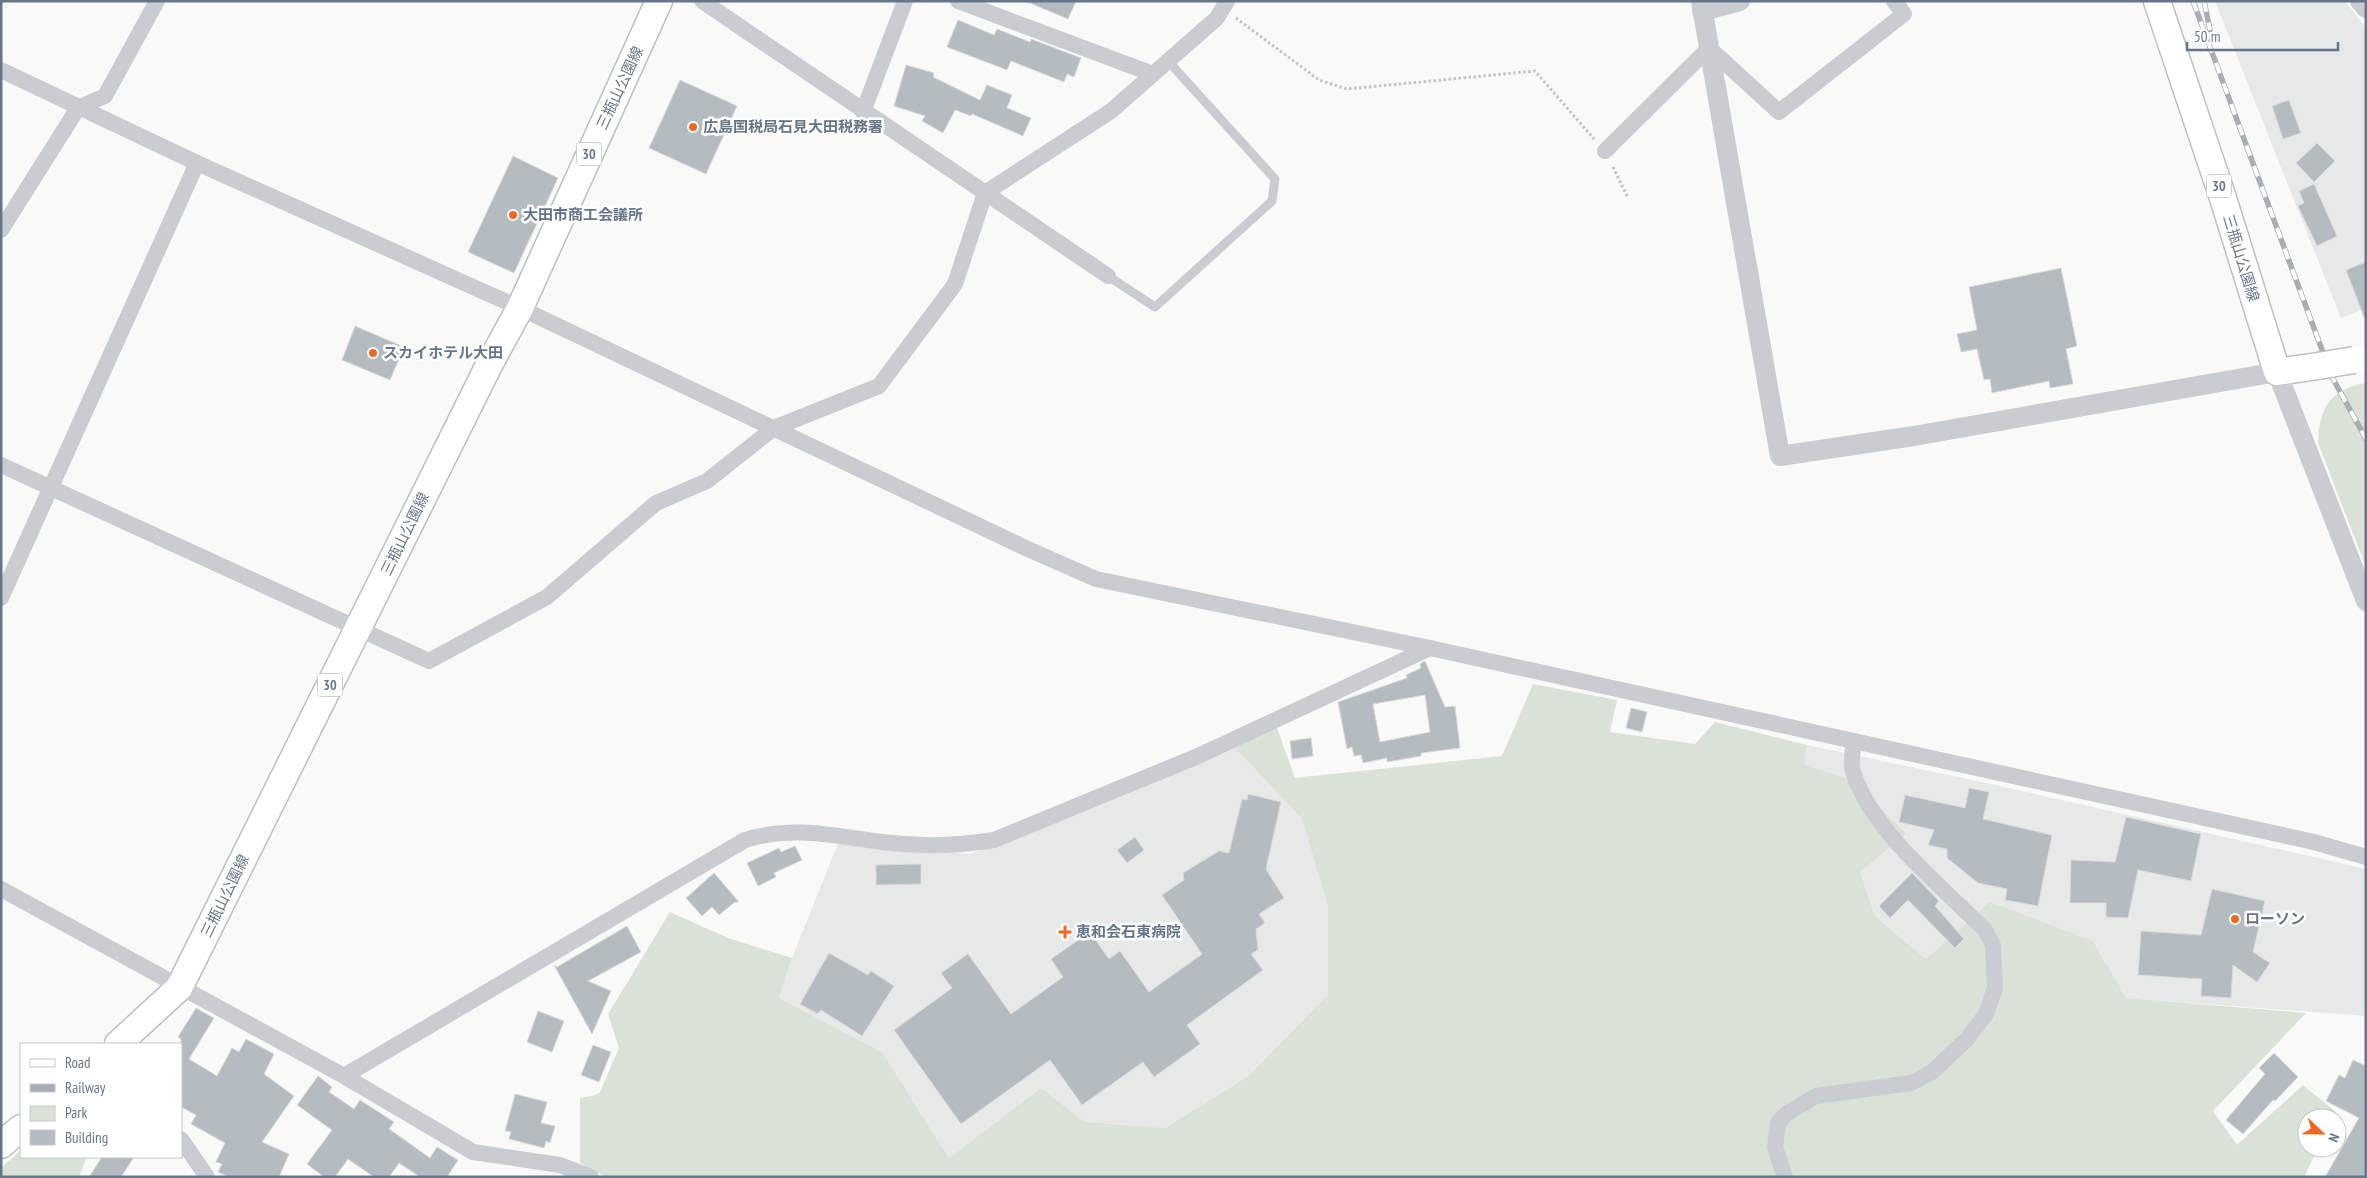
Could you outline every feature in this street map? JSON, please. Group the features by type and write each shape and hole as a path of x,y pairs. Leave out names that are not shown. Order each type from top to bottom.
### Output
{"main road":[{"name":"三瓶山公園線","path":"119,1043 179,988 489,365 520,308 659,1"},
{"name":"三瓶山公園線","path":"2157,1 2223,198 2277,372"},
{"path":"2277,372 2360,358"},
{"path":"1,1145 20,1129"}],"street":[{"path":"1,230 78,108 105,96 157,1"},
{"path":"702,1 863,112 1108,276"},
{"path":"863,112 905,1"},
{"path":"958,1 1153,74"},
{"path":"1740,1 1701,6 1780,456 1914,436 2277,372 2366,601"},
{"path":"1709,48 1779,112 1904,14 1894,1"},
{"path":"2360,1 2366,8"},
{"path":"1,464 430,661 547,598 656,503 707,481 774,428 879,386 955,284 985,193 1111,111 1217,18 1225,5"},
{"path":"1605,151 1709,48"},
{"path":"1,70 196,163 520,308 1030,550 1096,579 1430,648 2314,842 2366,857"},
{"path":"1,598 196,163"},
{"path":"344,1076 745,840 763,834 792,831 820,832 885,842 959,846 994,840 1198,756 1430,648"},
{"path":"1785,1177 1775,1147 1778,1123 1786,1114 1816,1096 1911,1083 1932,1072 1967,1039 1986,1014 1995,988 1994,946 1986,930 1904,849 1873,814 1852,770 1854,741"},
{"path":"1,889 179,988 344,1076 473,1152 560,1165 591,1177"},
{"path":"182,1140 207,1177"}],"lane":[{"path":"1108,276 1155,307 1272,201 1275,179 1168,61"}],"path":[{"path":"1225,5 1319,80 1347,89 1535,71 1605,151 1628,198"}],"shaded area":[{"path":"2215,1 2345,1 2366,28 2366,308 2341,318"},
{"path":"1807,745 1991,784 2366,869 2366,1016 2126,998 2093,941 1926,959 1875,916 1860,872 1906,834 1803,764"},
{"name":"恵和会石東病院","path":"1235,748 1302,819 1328,907 1328,995 1247,1077 1165,1128 1085,1122 1041,1088 949,1158 882,1052 779,998 792,958 839,841 888,849 971,854"}],"green space":[{"path":"2366,383 2366,567 2318,443 2321,420 2329,402 2343,390"},
{"path":"1533,684 1617,700 1610,732 1695,744 1715,722 1807,745 1804,764 1855,782 1906,834 1860,872 1875,916 1926,959 1990,902 2093,941 2126,998 2306,1013 2213,1111 2237,1145 2303,1085 2331,1108 2297,1108 2297,1158 2313,1158 2304,1177 606,1177 580,1163 580,1098 599,1094 619,1048 608,1014 670,912 728,938 792,958 779,998 882,1052 949,1158 1041,1088 1085,1122 1165,1128 1247,1077 1328,995 1328,907 1302,819 1235,748 1276,725 1295,778 1502,756"},
{"path":"20,1151 20,1158 87,1158 79,1177 1,1177 1,1168"}],"building":[{"path":"1025,1 1076,1 1068,19"},
{"path":"958,20 994,35 997,29 1030,42 1031,39 1081,58 1074,77 1067,74 1064,82 1011,61 1007,70 947,47"},
{"path":"906,65 934,73 933,77 980,100 987,85 1012,95 1007,108 1031,118 1023,136 972,114 971,116 955,110 943,133 922,121 925,116 894,106"},
{"name":"広島国税局石見大田税務署","path":"680,80 737,106 706,174 649,148"},
{"path":"2289,100 2301,133 2283,139 2272,106"},
{"path":"2317,143 2335,161 2314,182 2296,163"},
{"name":"大田市商工会議所","path":"513,156 558,178 514,273 468,252"},
{"path":"2314,184 2337,236 2317,246 2298,206 2304,203 2299,191"},
{"path":"2366,262 2366,317 2364,317 2346,270"},
{"path":"2061,268 2077,346 2066,349 2073,384 2050,388 2049,381 1992,393 1990,379 1984,380 1977,349 1961,352 1957,334 1977,330 1969,287"},
{"name":"スカイホテル大田","path":"355,326 404,347 390,380 342,360"},
{"path":"1425,661 1445,707 1455,706 1460,748 1421,753 1421,756 1387,762 1387,758 1363,763 1361,755 1354,756 1352,747 1347,749 1338,702 1407,678 1406,675 1421,668 1420,664","holes":["1425,695 1430,732 1380,742 1373,704"]},
{"path":"1631,708 1647,712 1642,732 1626,728"},
{"path":"1311,738 1313,756 1292,759 1290,741"},
{"path":"1969,788 1989,792 1983,819 2052,835 2038,906 2005,900 2007,889 1978,883 1947,858 1947,849 1928,845 1934,830 1899,822 1905,795 1965,808"},
{"path":"1248,794 1281,802 1266,869 1284,898 1259,914 1265,923 1256,929 1258,950 1251,954 1263,970 1187,1025 1200,1044 1154,1077 1143,1062 1082,1105 1050,1060 961,1124 894,1030 952,988 941,973 968,954 1011,1014 1063,977 1051,959 1090,932 1109,959 1120,951 1149,992 1202,954 1162,895 1184,880 1183,873 1219,851 1229,853 1242,799 1247,800"},
{"path":"2126,817 2201,834 2191,881 2138,870 2128,918 2106,917 2106,903 2070,903 2071,860 2115,862"},
{"path":"1135,837 1144,850 1127,863 1117,850"},
{"path":"795,846 802,860 774,873 776,877 758,886 747,863 779,848 781,852"},
{"path":"921,864 921,884 876,885 876,865"},
{"path":"714,873 739,902 735,902 719,915 712,907 702,916 686,898"},
{"path":"1912,873 1939,901 1935,906 1964,939 1955,948 1908,900 1890,918 1879,906"},
{"path":"2212,889 2265,901 2253,952 2270,963 2257,982 2233,965 2231,998 2201,996 2202,979 2138,975 2141,931 2201,935"},
{"path":"627,926 641,952 588,981 611,991 592,1034 554,965 557,967"},
{"path":"829,953 868,975 871,971 894,986 862,1036 821,1010 818,1014 800,1004"},
{"path":"196,1008 214,1018 189,1059 217,1076 232,1048 239,1052 246,1039 274,1054 264,1074 294,1096 262,1142 289,1154 279,1177 229,1177 218,1172 222,1164 216,1162 225,1143 191,1124 196,1115 182,1108 182,1043 178,1037"},
{"path":"538,1011 564,1021 552,1052 527,1042"},
{"path":"593,1045 611,1052 599,1082 581,1075"},
{"path":"2274,1053 2298,1077 2275,1101 2273,1100 2243,1134 2226,1120 2265,1074 2259,1068"},
{"path":"2353,1060 2366,1066 2366,1177 2325,1177 2336,1158 2347,1158 2347,1139 2359,1118 2347,1112 2347,1108 2340,1108 2326,1101 2339,1075 2345,1078"},
{"path":"318,1076 332,1087 329,1092 354,1109 360,1100 394,1122 389,1129 430,1158 437,1147 458,1160 447,1177 420,1177 399,1163 389,1177 374,1177 348,1159 335,1177 324,1177 307,1164 332,1130 297,1105"},
{"path":"515,1094 547,1102 541,1123 555,1126 550,1143 546,1141 544,1148 509,1139 511,1132 505,1131"},
{"path":"101,1158 133,1158 121,1177 89,1177"}],"railway":[{"path":"2193,1 2332,377 2366,439"},
{"path":"2204,1 2210,30"}],"place":[{"name":"広島国税局石見大田税務署","path":"693,127"},
{"name":"大田市商工会議所","path":"513,215"},
{"name":"スカイホテル大田","path":"373,353"},
{"name":"ローソン","path":"2235,919"},
{"name":"恵和会石東病院","path":"1065,932"}]}
